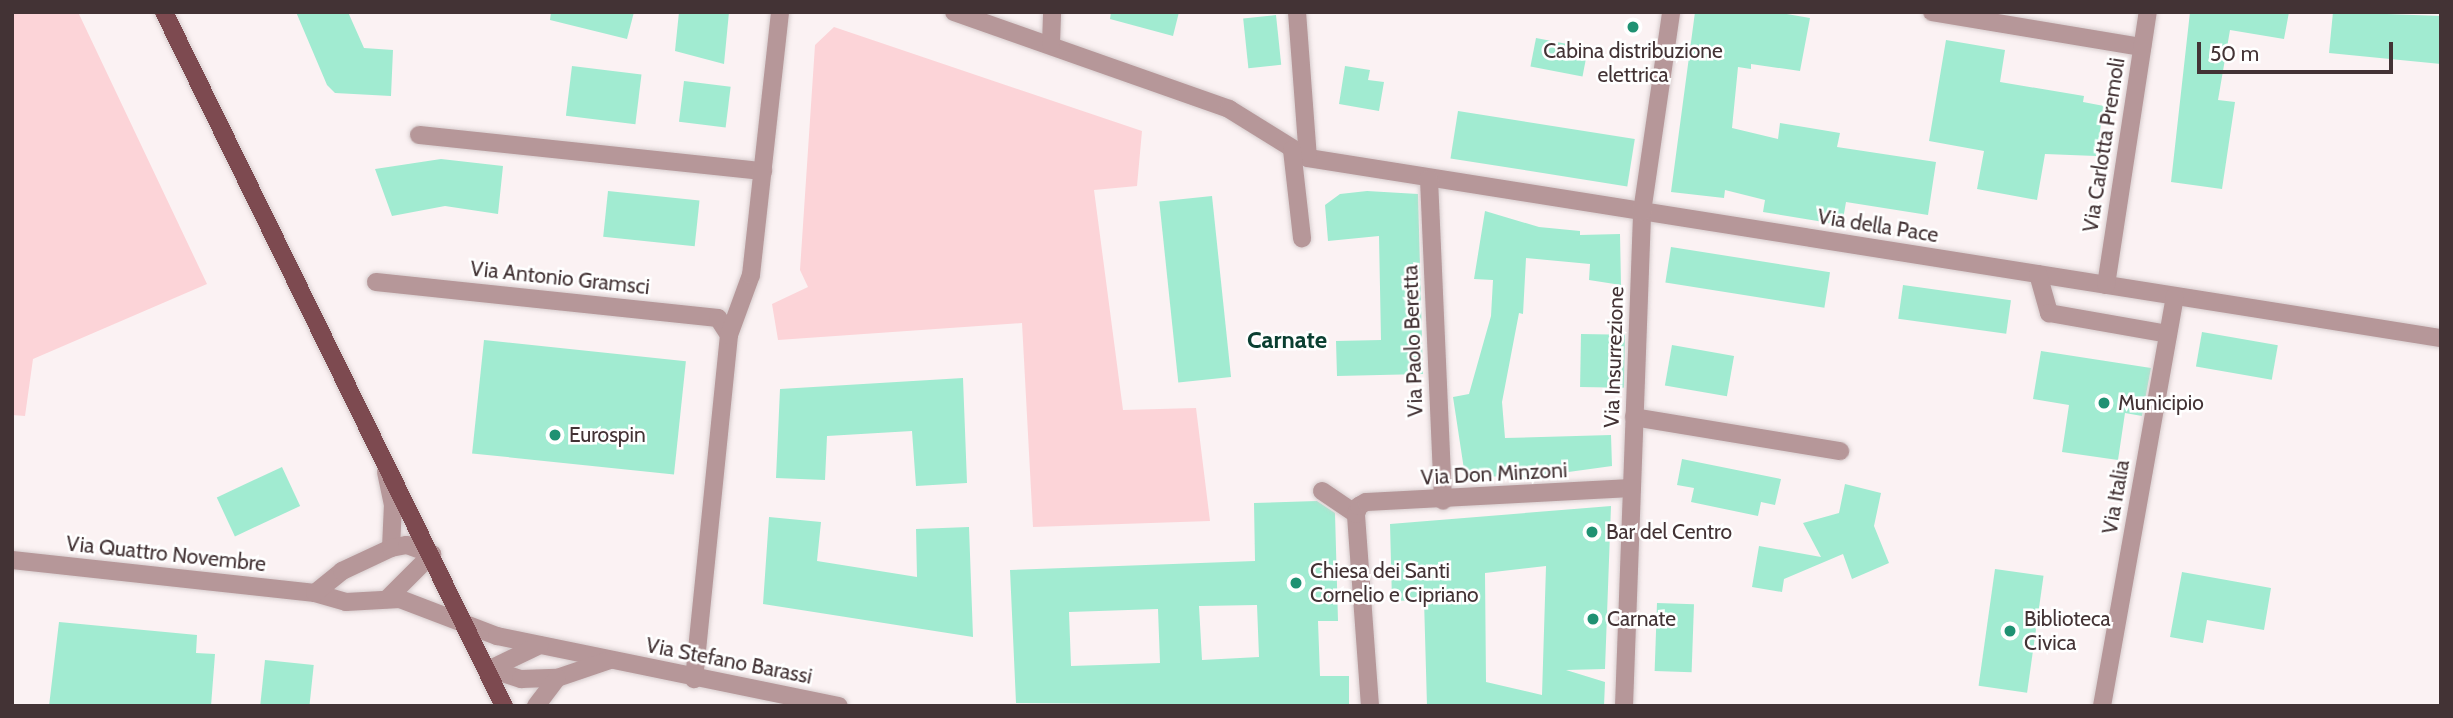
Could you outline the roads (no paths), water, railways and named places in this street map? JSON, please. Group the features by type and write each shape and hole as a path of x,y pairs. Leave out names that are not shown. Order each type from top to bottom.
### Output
{"main road":[{"path":"164,12 384,465 490,670 504,706"}],"street":[{"path":"694,679 729,335 751,275 780,12"},
{"path":"954,12 1229,109 1300,154"},
{"path":"1051,44 1052,12"},
{"path":"1297,12 1302,237"},
{"name":"Via Insurrezione","path":"1624,706 1642,212 1671,12"},
{"path":"1932,12 2142,47"},
{"name":"Via Carlotta Premoli","path":"2106,285 2148,12"},
{"path":"419,135 763,171"},
{"name":"Via della Pace","path":"1300,154 1429,179 2441,338"},
{"name":"Via Paolo Beretta","path":"1429,179 1443,501"},
{"path":"2038,274 2049,313 2168,334"},
{"name":"Via Antonio Gramsci","path":"376,282 719,318 729,335"},
{"name":"Via Italia","path":"2102,706 2175,296"},
{"path":"1634,417 1840,451"},
{"path":"384,465 393,504 391,548"},
{"name":"Via Don Minzoni","path":"1358,510 1366,502 1443,501 1632,488"},
{"path":"1322,491 1358,510 1370,706"},
{"path":"315,593 342,571 391,548 407,545 432,554 387,599"},
{"name":"Via Quattro Novembre","path":"12,561 315,593 345,602 387,599 418,603 469,628"},
{"name":"Via Stefano Barassi","path":"469,628 694,679 839,706"},
{"path":"490,670 542,644"},
{"path":"490,670 521,679 557,678 610,660"},
{"path":"536,706 557,678"}],"place":[{"name":"Cabina distribuzione elettrica","path":"1633,27"},
{"name":"Municipio","path":"2104,403"},
{"name":"Eurospin","path":"555,435"},
{"name":"Bar del Centro","path":"1592,532"},
{"name":"Chiesa dei Santi Cornelio e Cipriano","path":"1296,583"},
{"name":"Carnate","path":"1593,619"},
{"name":"Biblioteca Civica","path":"2010,631"}],"district":[{"name":"Carnate","path":"1287,340"}]}
